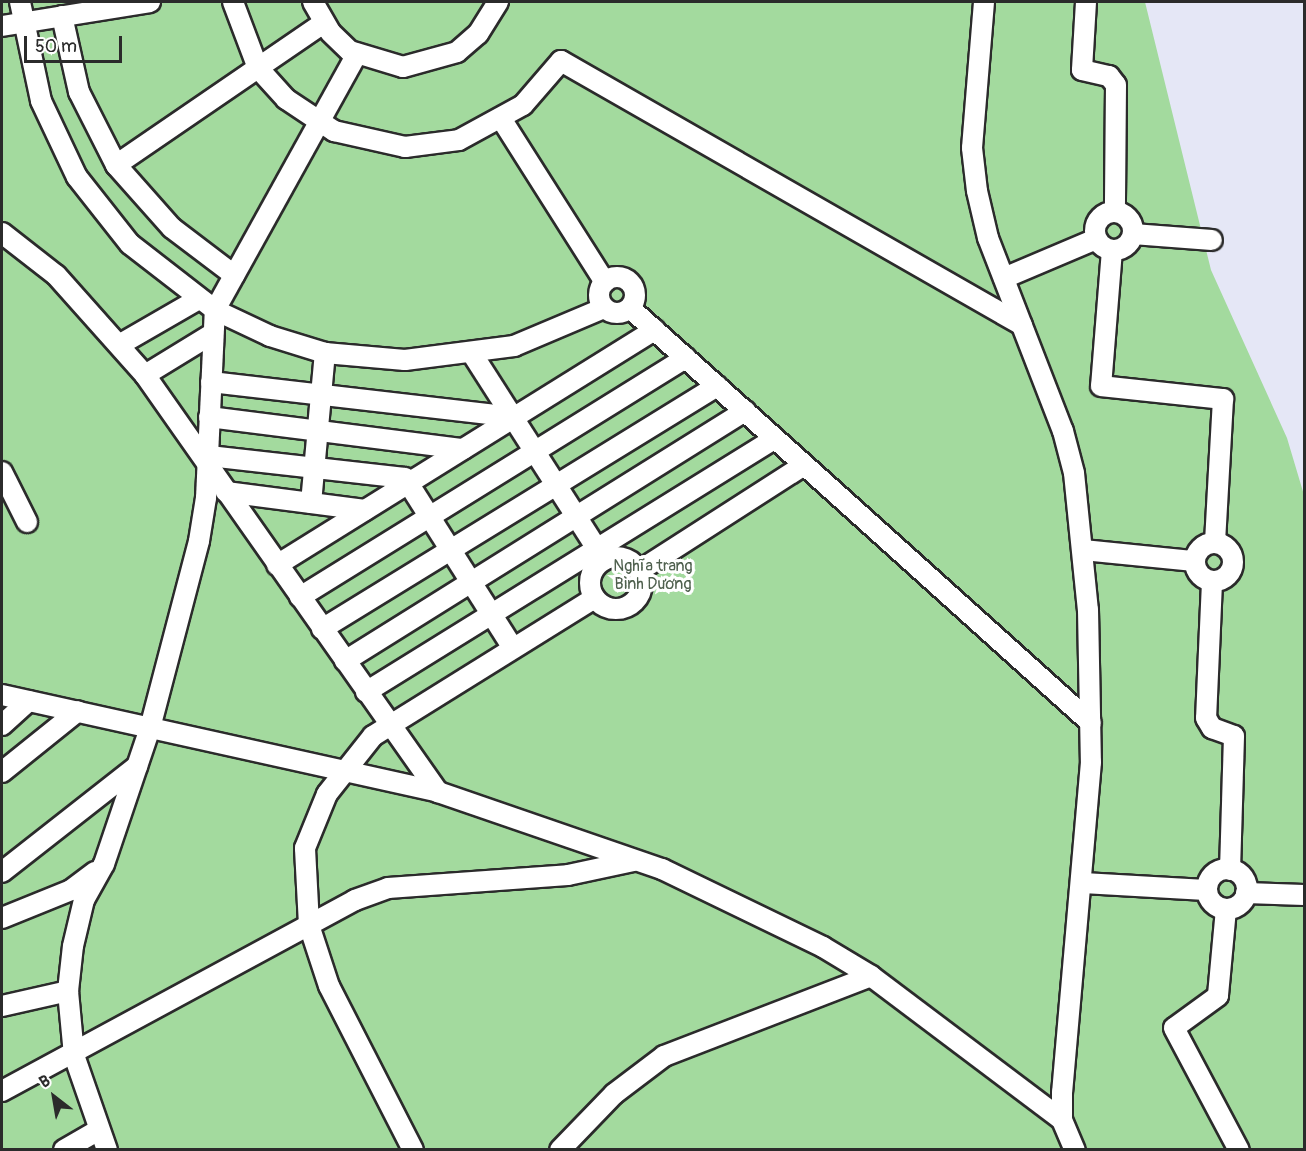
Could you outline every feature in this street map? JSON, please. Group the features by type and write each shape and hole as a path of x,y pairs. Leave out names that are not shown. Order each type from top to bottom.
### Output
{"lane":[{"path":"20,2 22,22 41,101 77,177 130,244 196,300 215,310 270,336 325,353 405,360 472,355 540,337 604,308"},
{"path":"2,26 150,2"},
{"path":"233,2 258,68 317,123 368,143 405,147 459,140 502,120 537,92 561,61 1022,325"},
{"path":"313,2 323,23 357,54 403,67 444,59 478,34 498,2"},
{"path":"984,2 972,148 988,238 1064,431 1083,550 1091,723 1083,883 1062,1120"},
{"path":"1086,2 1082,70 1109,76 1116,85 1115,212"},
{"path":"62,16 79,92 116,165 172,228 234,275"},
{"path":"116,165 323,23"},
{"path":"107,1149 97,1131 74,1055 68,991 84,900 104,864 150,728 199,541 208,461 212,334 215,310 357,54"},
{"path":"502,120 605,282"},
{"path":"1133,234 1126,217 1115,212 1099,218 1104,245 1101,386 1223,399 1215,542"},
{"path":"2,233 56,275 145,375 208,461 226,492 438,792"},
{"path":"1004,278 1104,245 1123,248 1133,234"},
{"path":"1133,234 1212,240"},
{"path":"615,278 631,284 635,294 630,308 616,313 604,308 599,296 605,282 615,278"},
{"path":"119,345 196,300"},
{"path":"630,308 1091,723"},
{"path":"277,565 655,330"},
{"path":"145,375 212,334"},
{"path":"311,503 325,353"},
{"path":"472,355 515,417 600,555"},
{"path":"300,597 686,358"},
{"path":"211,382 515,417"},
{"path":"322,629 717,386"},
{"path":"345,661 745,411"},
{"path":"209,417 463,449"},
{"path":"366,692 492,614 600,555 775,438"},
{"path":"208,461 314,466 396,474 411,482 513,648"},
{"path":"639,571 804,465"},
{"path":"2,472 27,522"},
{"path":"226,492 365,510"},
{"path":"1212,582 1197,572 1194,561 1199,549 1215,542"},
{"path":"1212,582 1229,575 1234,564 1231,552 1215,542"},
{"path":"1083,550 1194,561"},
{"path":"600,555 623,558 639,571 640,593 630,605 607,607 595,598 591,578 600,555"},
{"path":"1212,582 1206,718 1212,728 1234,736 1230,870"},
{"path":"413,1149 329,986 309,925 304,848 342,770 390,725 595,598"},
{"path":"2,695 438,792 662,869 813,942 871,976 1062,1120 1075,1149"},
{"path":"2,725 29,701"},
{"path":"2,772 78,711"},
{"path":"2,872 137,766"},
{"path":"2,1091 74,1055 309,925 388,888 568,875 634,861"},
{"path":"4,913 71,890 104,864"},
{"path":"1230,870 1244,879 1246,893 1237,906 1226,909 1213,904 1206,890 1211,876 1230,870"},
{"path":"1083,883 1206,890"},
{"path":"1246,893 1305,895"},
{"path":"1226,909 1218,996 1174,1028 1239,1149"},
{"path":"560,1149 614,1094 664,1056 871,976"},
{"path":"2,1006 68,991"},
{"path":"64,1149 97,1131"}],"green space":[{"name":"Nghĩa trang Bình Dương","path":"2,2 1145,2 1211,270 1287,438 1304,495 1304,1149 2,1150"}]}
